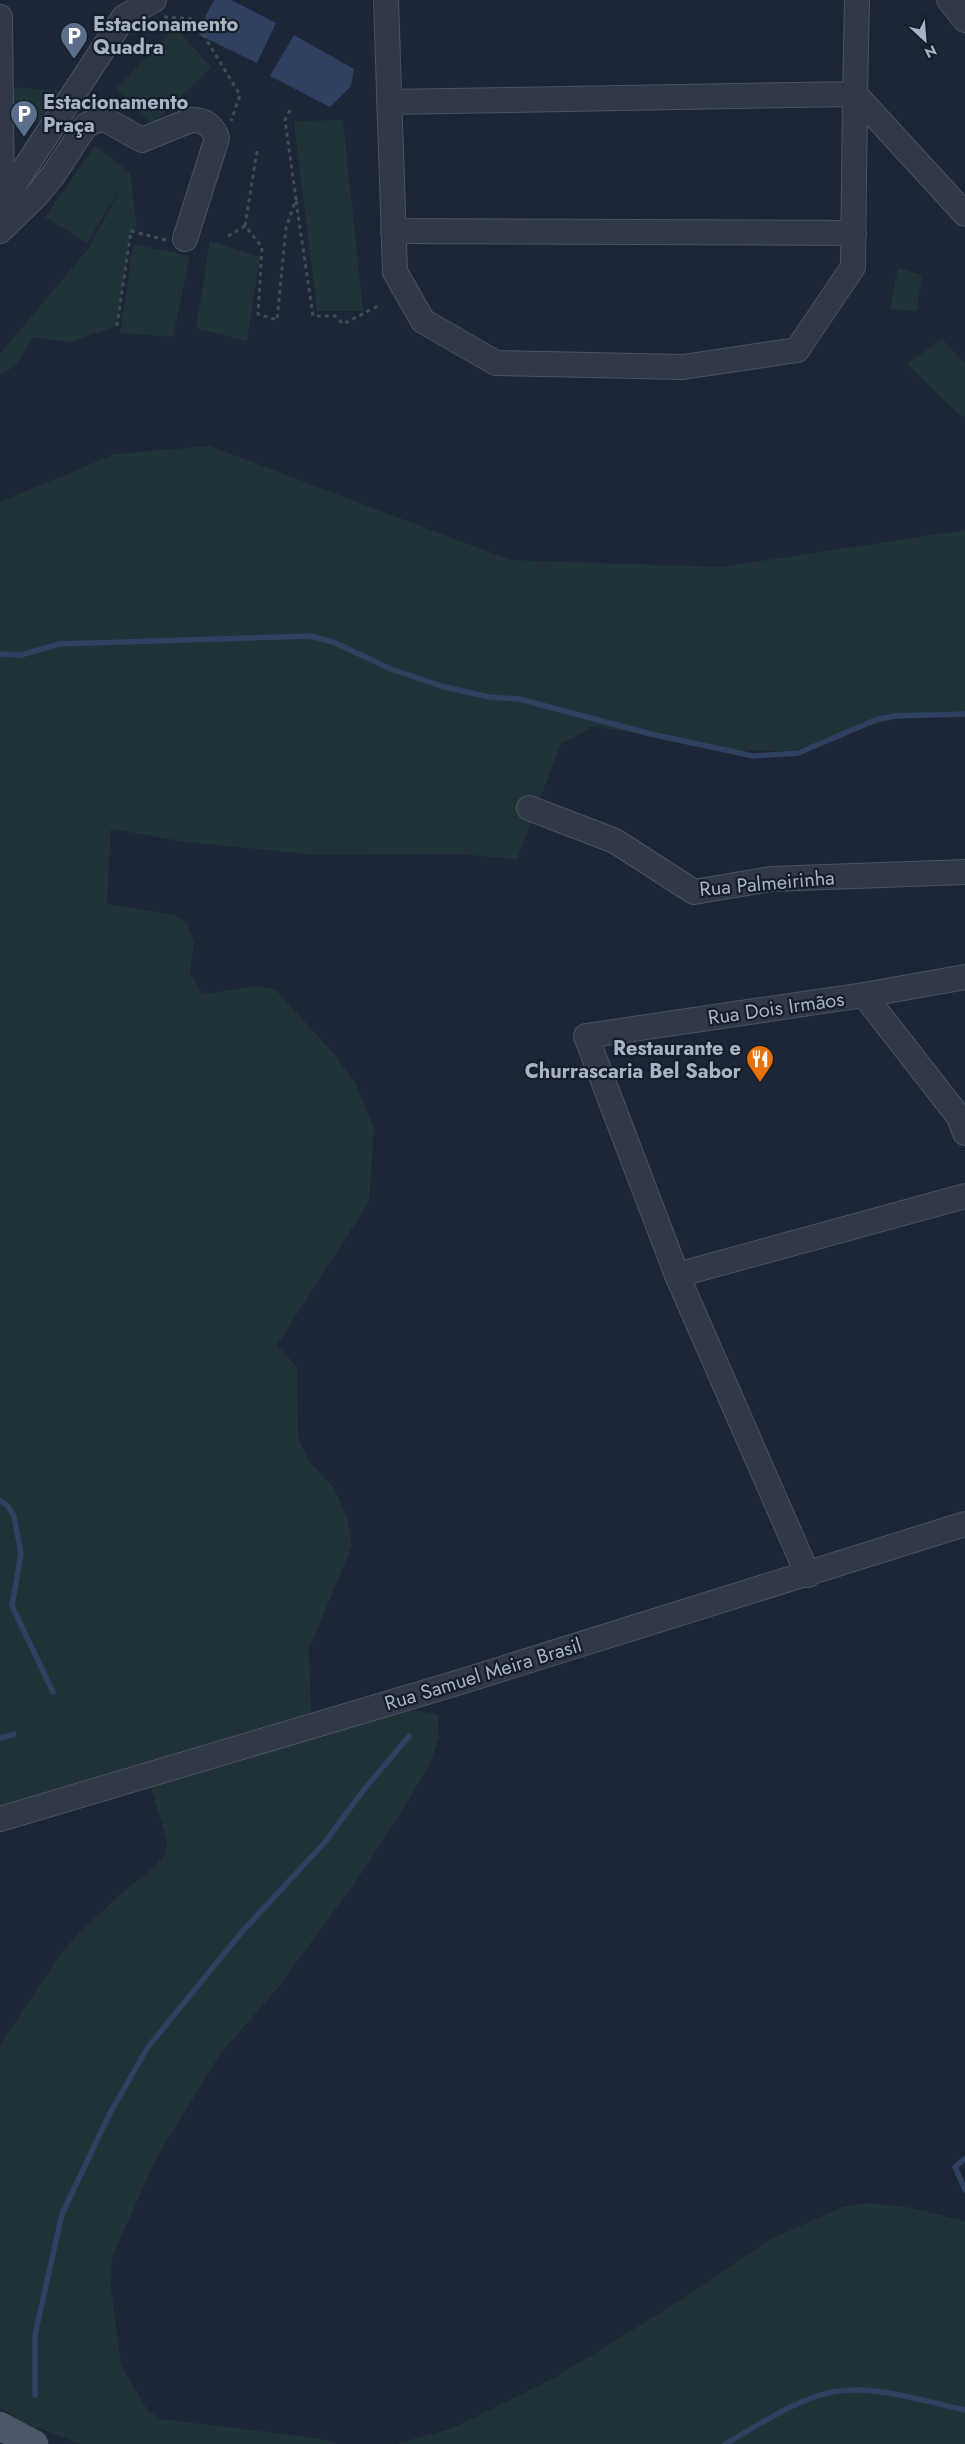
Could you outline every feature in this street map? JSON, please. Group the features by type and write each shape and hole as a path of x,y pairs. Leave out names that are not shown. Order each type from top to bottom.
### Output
{"main road":[{"path":"0,2426 34,2444"}],"street":[{"path":"386,0 394,272 423,321 496,363 683,367 798,350 853,267 857,0"},
{"path":"949,0 965,20"},
{"path":"1,212 124,8 155,11"},
{"path":"0,17 1,212"},
{"path":"389,102 855,94 965,214"},
{"path":"0,231 42,189 86,125 103,118 142,140 191,120 200,120 214,129 217,138 185,239"},
{"path":"393,231 854,233"},
{"name":"Rua Palmeirinha","path":"529,808 615,841 694,892 771,880 965,872"},
{"name":"Rua Dois Irmãos","path":"677,1276 586,1036 864,995 965,977"},
{"path":"864,995 963,1123"},
{"path":"808,1574 677,1276 965,1196"},
{"name":"Rua Samuel Meira Brasil","path":"0,1820 808,1574 965,1524"}],"path":[{"path":"155,11 164,17 194,19 240,95 228,128"},
{"path":"290,108 285,120 313,316 335,316 343,324 378,306"},
{"path":"258,151 245,226 262,248 258,314 277,320 286,228 296,199"},
{"path":"228,236 245,226"}],"green space":[{"path":"175,27 211,67 152,125 116,89"},
{"path":"12,87 61,91 38,123 16,121"},
{"path":"343,120 363,311 317,311 294,121"},
{"path":"95,146 130,173 137,229 131,232 117,326 69,342 34,337 15,366 0,375 0,354 88,249 122,186 87,243 45,217"},
{"path":"210,241 260,257 247,341 196,328"},
{"path":"133,244 190,256 173,337 120,333"},
{"path":"898,268 922,275 917,311 890,309"},
{"path":"942,339 965,363 965,415 962,417 907,364"},
{"path":"210,446 510,560 721,567 965,530 965,714 893,719 791,751 730,750 594,726 561,744 517,859 458,854 317,855 186,842 111,829 107,904 174,915 188,924 194,943 190,974 203,994 256,986 276,990 334,1054 356,1084 374,1129 369,1202 277,1345 297,1367 298,1437 308,1460 334,1488 347,1517 352,1546 309,1649 312,1725 392,1711 424,1712 438,1715 439,1738 429,1765 359,1877 277,1989 220,2054 156,2159 112,2257 111,2288 121,2365 148,2411 161,2419 322,2439 335,2444 81,2444 24,2423 0,2407 0,2045 62,1952 82,1930 124,1891 148,1873 166,1854 167,1840 146,1772 0,1808 0,502 115,454"},
{"path":"869,2203 907,2207 965,2221 965,2444 396,2444 453,2428 556,2377 681,2300 773,2238 843,2207"}],"water":[{"path":"214,0 231,0 276,23 257,63 199,35"},
{"path":"294,35 354,69 351,86 330,107 270,76"}],"waterway":[{"path":"0,654 21,655 59,644 310,636 333,642 391,669 441,686 489,697 519,699 651,734 753,756 798,753 878,719 895,716 965,714"},
{"path":"0,1501 8,1506 14,1516 21,1554 12,1606 53,1692"},
{"path":"0,1738 14,1734"},
{"path":"35,2395 35,2335 62,2214 110,2113 148,2047 241,1933 325,1842 362,1792 409,1736"},
{"path":"965,2159 955,2167 965,2190"},
{"path":"725,2444 793,2406 817,2396 835,2392 853,2390 891,2393 965,2410"}],"place":[{"name":"Estacionamento Quadra","path":"74,60"},
{"name":"Estacionamento Praça","path":"24,138"},
{"name":"Restaurante e Churrascaria Bel Sabor","path":"760,1083"}]}
